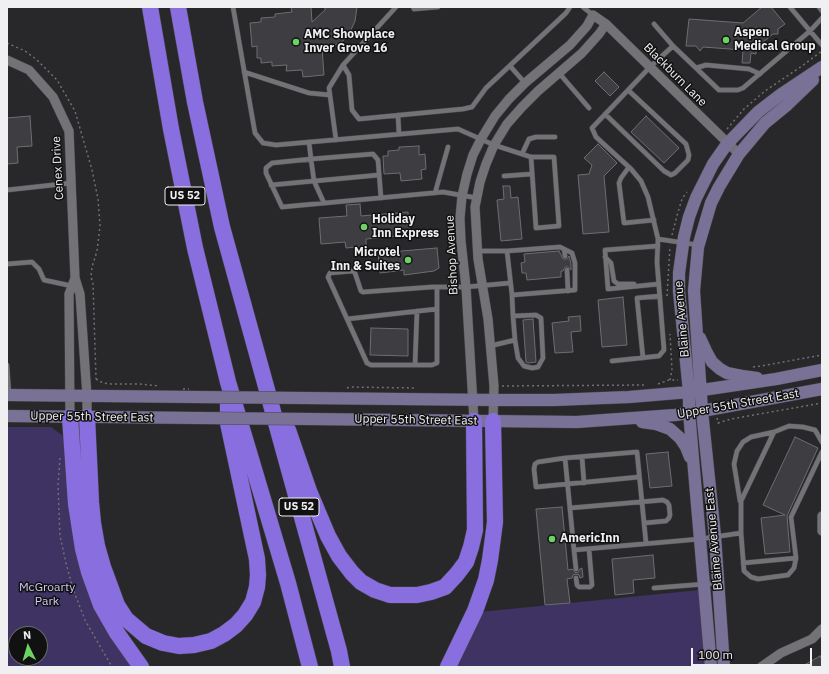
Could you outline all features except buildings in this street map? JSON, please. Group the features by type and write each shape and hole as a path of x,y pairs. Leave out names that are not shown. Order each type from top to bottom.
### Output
{"highway":[{"name":"US 52","path":"150,7 175,151 195,248 228,382 288,583 310,667"},
{"name":"US 52","path":"178,7 195,102 222,227 335,636 342,667"},
{"path":"255,347 276,395 309,491 328,536 339,556 352,573 361,582 375,590 390,595 403,596 431,592 445,586 466,562 471,547 474,530 474,421"},
{"path":"87,417 90,502 93,523 103,567 117,606 126,618 146,636 163,643 179,646 194,646 211,641 236,625 245,615 253,602 257,588 257,559 228,423 228,382"},
{"path":"70,417 77,511 83,549 89,572 101,605 116,633 141,667"},
{"path":"448,667 475,611 486,580 490,560 495,522 493,421"}],"street":[{"name":"Blackburn Lane","path":"594,15 606,24 727,144 739,154"},
{"name":"Bishop Avenue","path":"474,421 466,287 460,218 462,196 467,174 473,155 495,116 525,83 570,45 587,26 594,15"},
{"path":"493,421 494,386 488,319 481,285 477,251 475,207 480,182 494,145 507,124 522,107 591,44 606,24"},
{"name":"Cenex Drive","path":"7,60 29,70 53,97 68,131 71,183 73,282 69,294 70,417"},
{"name":"Blaine Avenue","path":"702,411 692,387 679,291 679,273 683,242 689,217 696,198 713,164 727,144 758,112 780,95 822,67"},
{"name":"Blaine Avenue","path":"689,412 697,331 694,291 698,245 711,203 739,154 765,123 787,105 822,70"},
{"name":"Cenex Drive","path":"73,282 80,294 87,417"},
{"path":"697,331 712,362 720,369 727,373 742,376 776,379"},
{"name":"Upper 55th Street East","path":"8,395 473,400 591,399 776,379 822,370"},
{"name":"Upper 55th Street East","path":"7,416 577,422 702,411 822,389"},
{"name":"Blaine Avenue East","path":"702,411 715,536 724,667"},
{"name":"Blaine Avenue East","path":"689,412 711,667"},
{"path":"611,419 656,424 670,429 680,438 686,447 694,467"},
{"path":"822,516 822,531"},
{"path":"761,667 781,653 812,639 822,628"}],"lane":[{"path":"233,7 255,133 263,143 276,145 458,129 494,145 530,157 554,157 559,226 536,228 530,157"},
{"path":"336,140 329,88 343,65 396,7"},
{"path":"413,7 414,9 438,7"},
{"path":"343,65 349,75 352,110 359,119 472,107 486,88 566,13 570,7"},
{"path":"583,7 594,15"},
{"path":"790,7 822,45"},
{"path":"819,7 822,10"},
{"path":"654,24 673,46 719,90 738,90 743,88 760,74 810,31 822,18"},
{"path":"612,361 659,356 664,350 659,284 658,239 648,197 641,181 629,167 596,137 592,128 650,67 673,46"},
{"path":"696,68 706,65 749,69 760,74"},
{"path":"510,66 525,83"},
{"path":"244,72 309,93 330,95"},
{"path":"559,73 589,108"},
{"path":"605,114 664,171 671,175 688,160 690,155 686,144 628,90"},
{"path":"398,115 399,134"},
{"path":"522,154 529,140 536,137 555,137"},
{"path":"309,142 314,181 324,203"},
{"path":"435,193 448,147"},
{"path":"381,198 378,160 373,154 272,163 266,168 266,173 282,207 324,203 381,198 435,193 443,192 477,198"},
{"path":"629,167 621,178 619,184 624,223 654,220"},
{"path":"504,176 532,174"},
{"path":"271,185 379,175"},
{"path":"7,190 71,183"},
{"path":"658,239 698,245"},
{"path":"658,246 605,250 605,257 608,288 659,284"},
{"path":"477,251 507,252 554,247 564,249 572,253 574,258 574,290 512,295"},
{"path":"564,249 565,256"},
{"path":"507,252 518,358 524,366 532,368 538,367 543,358 542,318 541,316 536,315 514,316"},
{"path":"605,257 611,263 614,281 618,284 645,283 649,285"},
{"path":"7,264 32,262 44,280 73,282"},
{"path":"566,270 568,291"},
{"path":"438,287 437,363 432,366 371,365 367,363 328,277 330,273 352,271 355,273 361,291 363,292 438,287 466,287 510,283"},
{"path":"643,358 637,298 660,296"},
{"path":"347,319 438,309"},
{"path":"415,365 417,311"},
{"path":"490,346 515,340"},
{"path":"7,365 8,395"},
{"path":"822,442 815,430 789,426 774,432 751,437 743,442 737,451 734,464 740,501 743,563 744,571 751,576 758,579 788,575 794,568 796,558 791,517 822,452"},
{"path":"740,501 774,432"},
{"path":"639,478 536,487 534,469 535,464 538,462 564,458 637,452 646,543"},
{"path":"582,457 584,482"},
{"path":"564,458 576,569"},
{"path":"570,508 663,500 667,502 669,505 670,515 666,521 644,523"},
{"path":"574,550 700,539 741,533"},
{"path":"576,578 577,585 579,587 590,587 592,585 589,549"},
{"path":"743,563 796,558"},
{"path":"654,588 718,583"}],"path":[{"path":"748,367 822,355"},
{"path":"652,384 658,384 669,380 692,387"},
{"path":"494,386 646,385"},
{"path":"343,389 350,386 422,389"}],"green space":[{"name":"McGroarty Park","path":"7,427 51,427 62,435 66,449 89,594 108,633 131,667 7,667"},
{"path":"700,590 708,667 455,667 480,612"}],"place":[{"name":"Aspen Medical Group","path":"726,40"},
{"name":"AMC Showplace Inver Grove 16","path":"296,42"},
{"name":"Holiday Inn Express","path":"364,227"},
{"name":"Microtel Inn & Suites","path":"408,260"},
{"name":"AmericInn","path":"552,539"}]}
